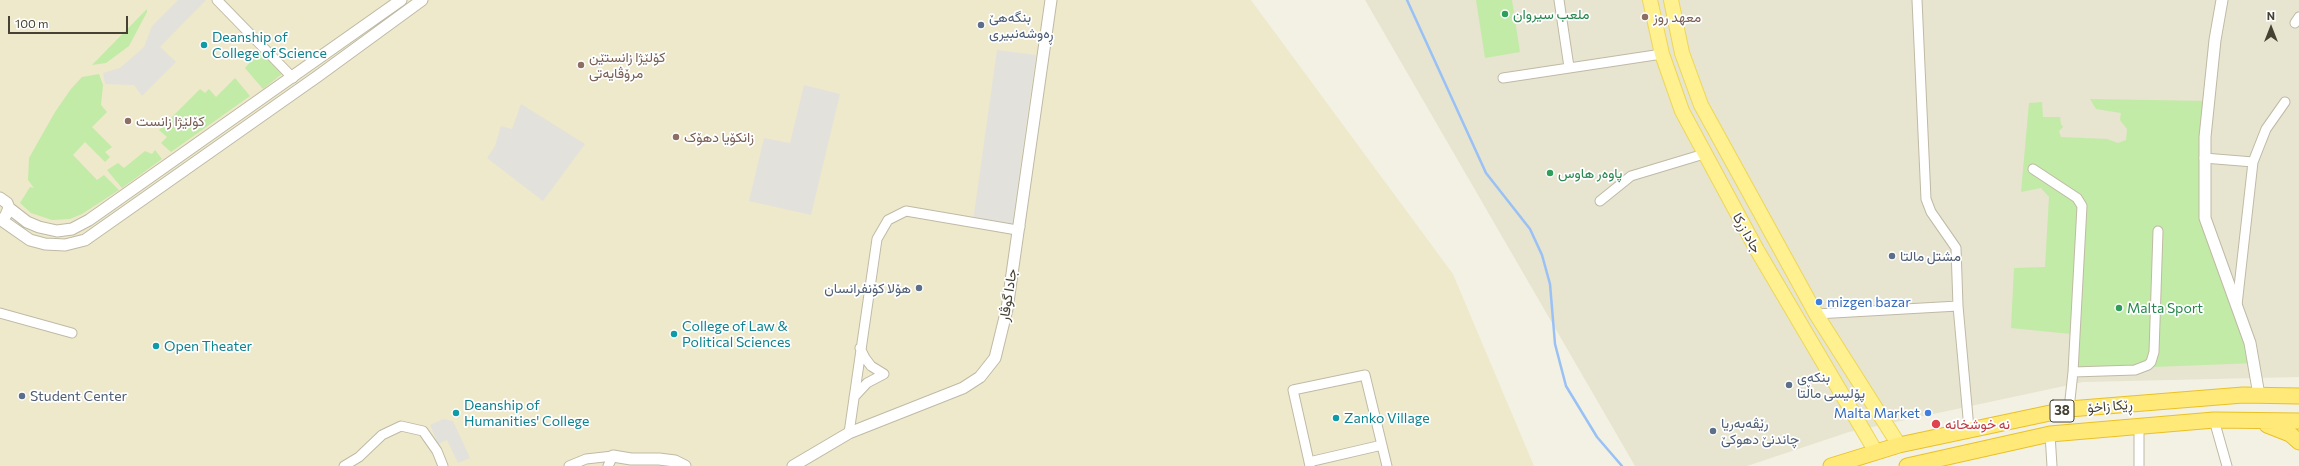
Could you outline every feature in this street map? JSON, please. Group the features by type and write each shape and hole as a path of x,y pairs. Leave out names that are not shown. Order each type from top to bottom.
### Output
{"highway":[{"name":"ڕێکا زاخۆ","path":"1831,466 1899,445 1968,429 2069,409 2259,395 2299,396"},
{"name":"ڕێکا زاخۆ","path":"1907,466 1925,464 2050,434 2139,425 2214,420 2299,421"},
{"path":"2248,420 2281,430 2299,442"}],"main road":[{"name":"جادا زرکا","path":"1650,0 1662,54 1682,111 1704,154 1793,314 1876,452"},
{"name":"جادا زرکا","path":"1671,0 1682,53 1702,105 1816,314 1899,445"},
{"path":"1868,438 1879,440 1886,436 1888,428"}],"street":[{"path":"217,0 292,78"},
{"path":"0,198 5,201 9,208 27,222 39,228 57,231 72,230 89,220 401,0"},
{"path":"9,208 7,214 0,218 30,240 45,244 65,245 84,240 318,76 422,0"},
{"name":"جادا گوڤار","path":"793,466 849,433 963,388 988,369 999,348 1020,227 1051,0"},
{"path":"1559,0 1569,67"},
{"path":"1917,0 1926,199 1931,212 1956,248 1958,306 1968,429"},
{"path":"2222,0 2215,40 2204,158 2205,218 2250,343 2259,395"},
{"path":"1502,78 1662,54"},
{"path":"2237,305 2253,162 2266,129 2285,102"},
{"path":"1600,201 1631,176 1704,154"},
{"path":"2204,158 2253,162"},
{"path":"2033,169 2077,198 2082,206 2073,372 2069,409"},
{"path":"849,433 860,347 877,239 888,220 906,211 1017,230 1020,227"},
{"path":"2073,372 2135,370 2148,366 2151,362 2154,352 2158,231"},
{"path":"1816,314 1958,306"},
{"path":"0,313 72,334"},
{"path":"854,397 867,383 884,374 871,366 864,358 860,347"},
{"path":"1382,445 1310,464 1293,390 1365,374 1382,445 1386,466"},
{"path":"2214,420 2227,466"},
{"path":"2139,425 2139,466"},
{"path":"344,466 359,457 382,436 401,426 423,431 437,451 443,466"},
{"path":"2050,434 2052,466"},
{"path":"569,466 586,459 611,461 659,459 675,461 685,466"}],"shaded area":[{"name":"زانکۆیا دهۆک","path":"0,0 1251,0 1453,274 1534,466 0,466"},
{"path":"178,0 206,0 160,47 176,62 142,96 134,85 105,84 103,73 120,68 144,47 152,26"},
{"path":"1365,0 2299,0 2299,377 2083,382 1849,432 1747,466 1635,466"},
{"path":"997,50 1036,55 1012,226 973,221"},
{"path":"804,85 840,94 811,215 749,201 764,138 790,143"},
{"path":"521,104 585,144 543,201 487,158 495,146 501,126 512,129"},
{"path":"443,419 453,421 470,458 458,463 447,440 438,444 430,425"}],"green space":[{"path":"1476,0 1512,0 1520,52 1485,58"},
{"path":"147,9 147,12 129,46 106,63 92,65"},
{"path":"261,50 282,74 263,89 245,68"},
{"path":"99,74 103,85 101,105 107,112 92,127 112,147 105,152 110,157 105,162 85,142 73,155 97,180 104,175 119,190 82,214 70,219 52,220 31,213 20,203 30,187 34,188 28,180 29,158 55,112 71,89 82,77"},
{"path":"235,78 250,96 171,152 161,143 167,137 159,130 200,89 205,93 209,89 216,97"},
{"path":"2090,99 2209,101 2202,219 2256,363 2076,370 2071,334 2011,328 2014,268 2045,267 2049,197 2041,188 2021,192 2029,103 2042,102 2043,117 2060,117 2063,127 2059,131 2061,137 2107,139 2118,143 2126,140 2127,129 2120,120 2121,113 2096,109"},
{"path":"155,150 162,159 122,188 107,170 118,163 124,168 145,151 152,154"}],"waterway":[{"path":"1407,0 1486,173 1530,229 1542,255 1550,284 1555,344 1566,386 1597,437 1622,466"}],"place":[{"name":"ملعب سيروان","path":"1505,14"},
{"name":"معهد روز","path":"1645,17"},
{"name":"بنگه‌هێ ڕه‌وشه‌نبیرى","path":"981,25"},
{"name":"Deanship of College of Science","path":"204,45"},
{"name":"كۆلێژا زانستێن مرۆڤایەتی","path":"581,65"},
{"name":"کۆلێژا زانست","path":"128,121"},
{"name":"زانکۆیا دهۆک","path":"676,137"},
{"name":"پاوەر هاوس","path":"1550,173"},
{"name":"مشتل مالتا","path":"1892,256"},
{"name":"هۆلا كۆنفرانسان","path":"919,288"},
{"name":"mizgen bazar","path":"1819,302"},
{"name":"Malta Sport","path":"2119,308"},
{"name":"College of Law & Political Sciences","path":"674,334"},
{"name":"Open Theater","path":"156,346"},
{"name":"بنکەی پۆلیسی ماڵتا","path":"1789,385"},
{"name":"Student Center","path":"22,396"},
{"name":"Deanship of Humanities' College","path":"456,413"},
{"name":"Malta Market","path":"1928,413"},
{"name":"Zanko Village","path":"1336,418"},
{"name":"نه خوشخانه","path":"1936,424"},
{"name":"رێڤەبەریا چاندنێ دهوکێ","path":"1713,431"}]}
